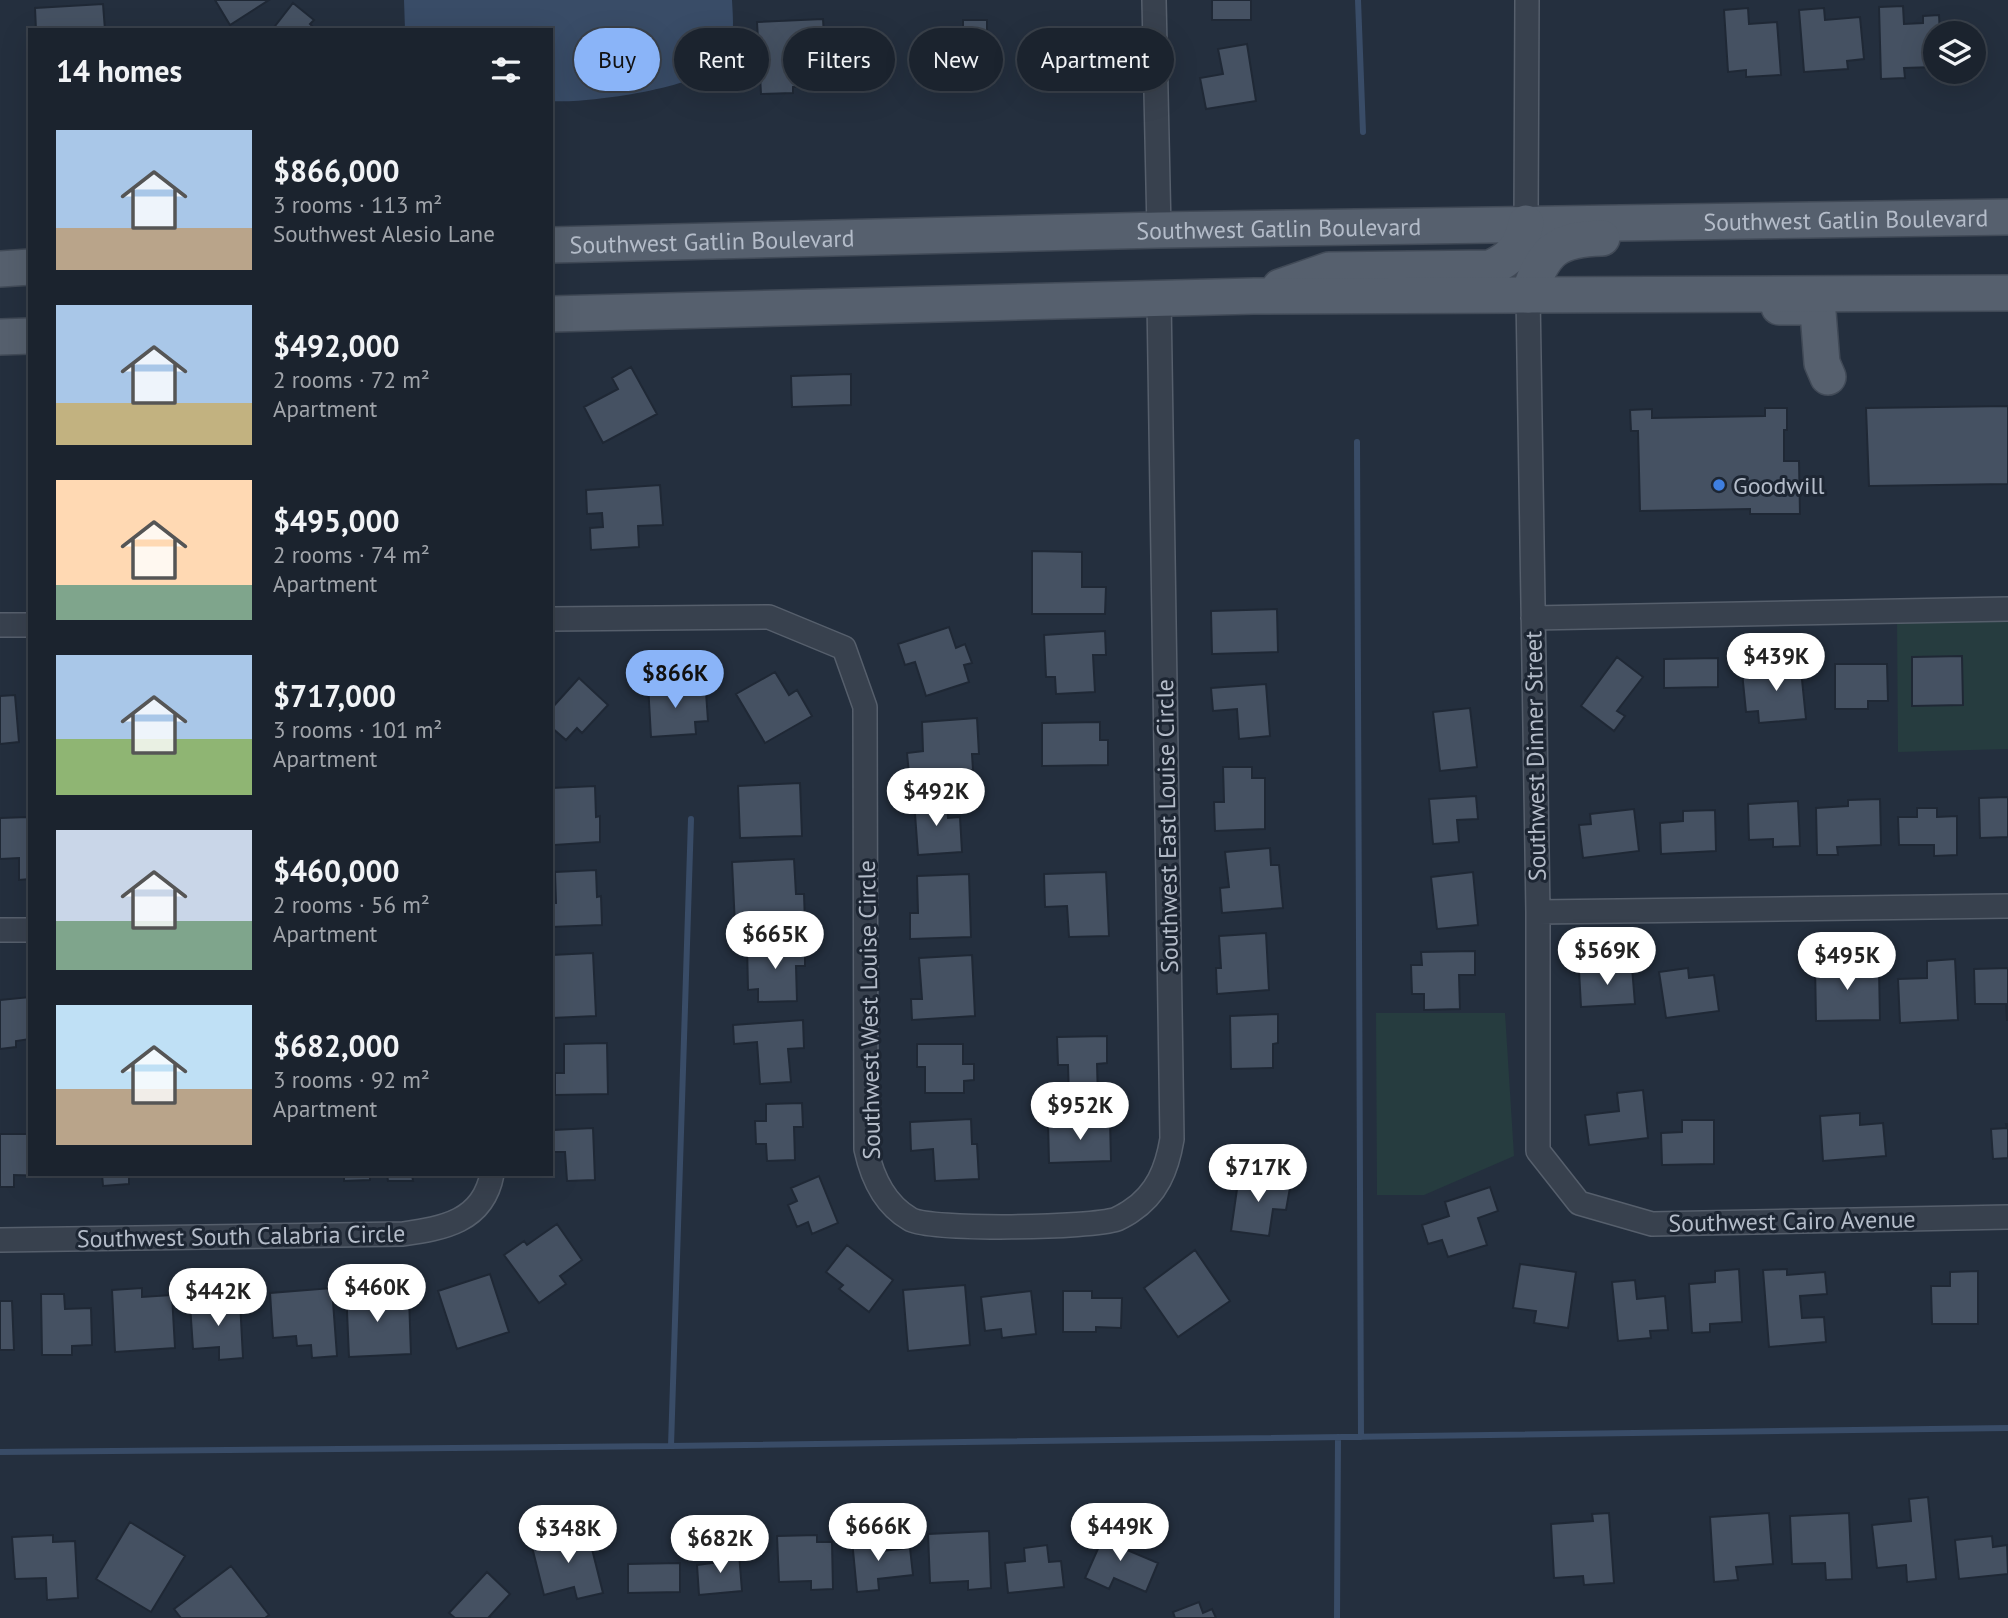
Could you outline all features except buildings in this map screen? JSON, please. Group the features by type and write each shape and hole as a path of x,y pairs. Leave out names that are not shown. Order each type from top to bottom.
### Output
{"main road":[{"name":"Southwest Gatlin Boulevard","path":"553,245 1158,230 2008,217"},
{"path":"1528,295 1538,269 1547,257 1560,245 1572,239 1732,236 1774,220"},
{"path":"1254,296 1329,270 1490,268 1512,256 1523,236 1526,223"},
{"path":"0,269 28,267"},
{"path":"553,314 1254,296 2008,293"},
{"path":"1598,295 1651,307 1813,307 1820,319 1822,363 1828,377 1839,360 1841,314 1860,294"},
{"path":"0,338 28,336"}],"street":[{"path":"1154,0 1158,230"},
{"path":"1526,223 1527,0"},
{"name":"Southwest Dinner Street","path":"1528,295 1538,912 1538,1152 1578,1203"},
{"name":"Southwest East Louise Circle","path":"1005,1227 1117,1219 1146,1199 1160,1181 1168,1164 1172,1139 1158,298"},
{"path":"1533,618 2008,609"},
{"name":"Southwest West Louise Circle","path":"553,619 769,617 844,648 865,707 866,1149 875,1181 885,1198 912,1221 927,1225 1005,1227"},
{"path":"0,625 28,625"},
{"path":"1538,912 2008,906"},
{"path":"0,930 28,930"},
{"name":"Southwest South Calabria Circle","path":"0,1240 402,1234 452,1224 476,1208 491,1176"},
{"name":"Southwest Cairo Avenue","path":"1578,1203 1653,1224 2008,1217"}],"green space":[{"path":"2008,616 2008,749 1898,752 1897,619"},
{"path":"1376,1013 1505,1013 1514,1156 1424,1195 1377,1195"}],"water":[{"path":"404,0 732,0 733,28 674,28 674,85 660,88 660,28 574,28 574,91 646,91 614,97 553,101 553,28 405,28"}],"waterway":[{"path":"1358,0 1363,132"},
{"path":"1357,442 1361,1437"},
{"path":"671,1446 691,819"},
{"path":"0,1452 2008,1428"},
{"path":"1337,1618 1338,1437"}],"place":[{"name":"Goodwill","path":"1719,485"}]}
